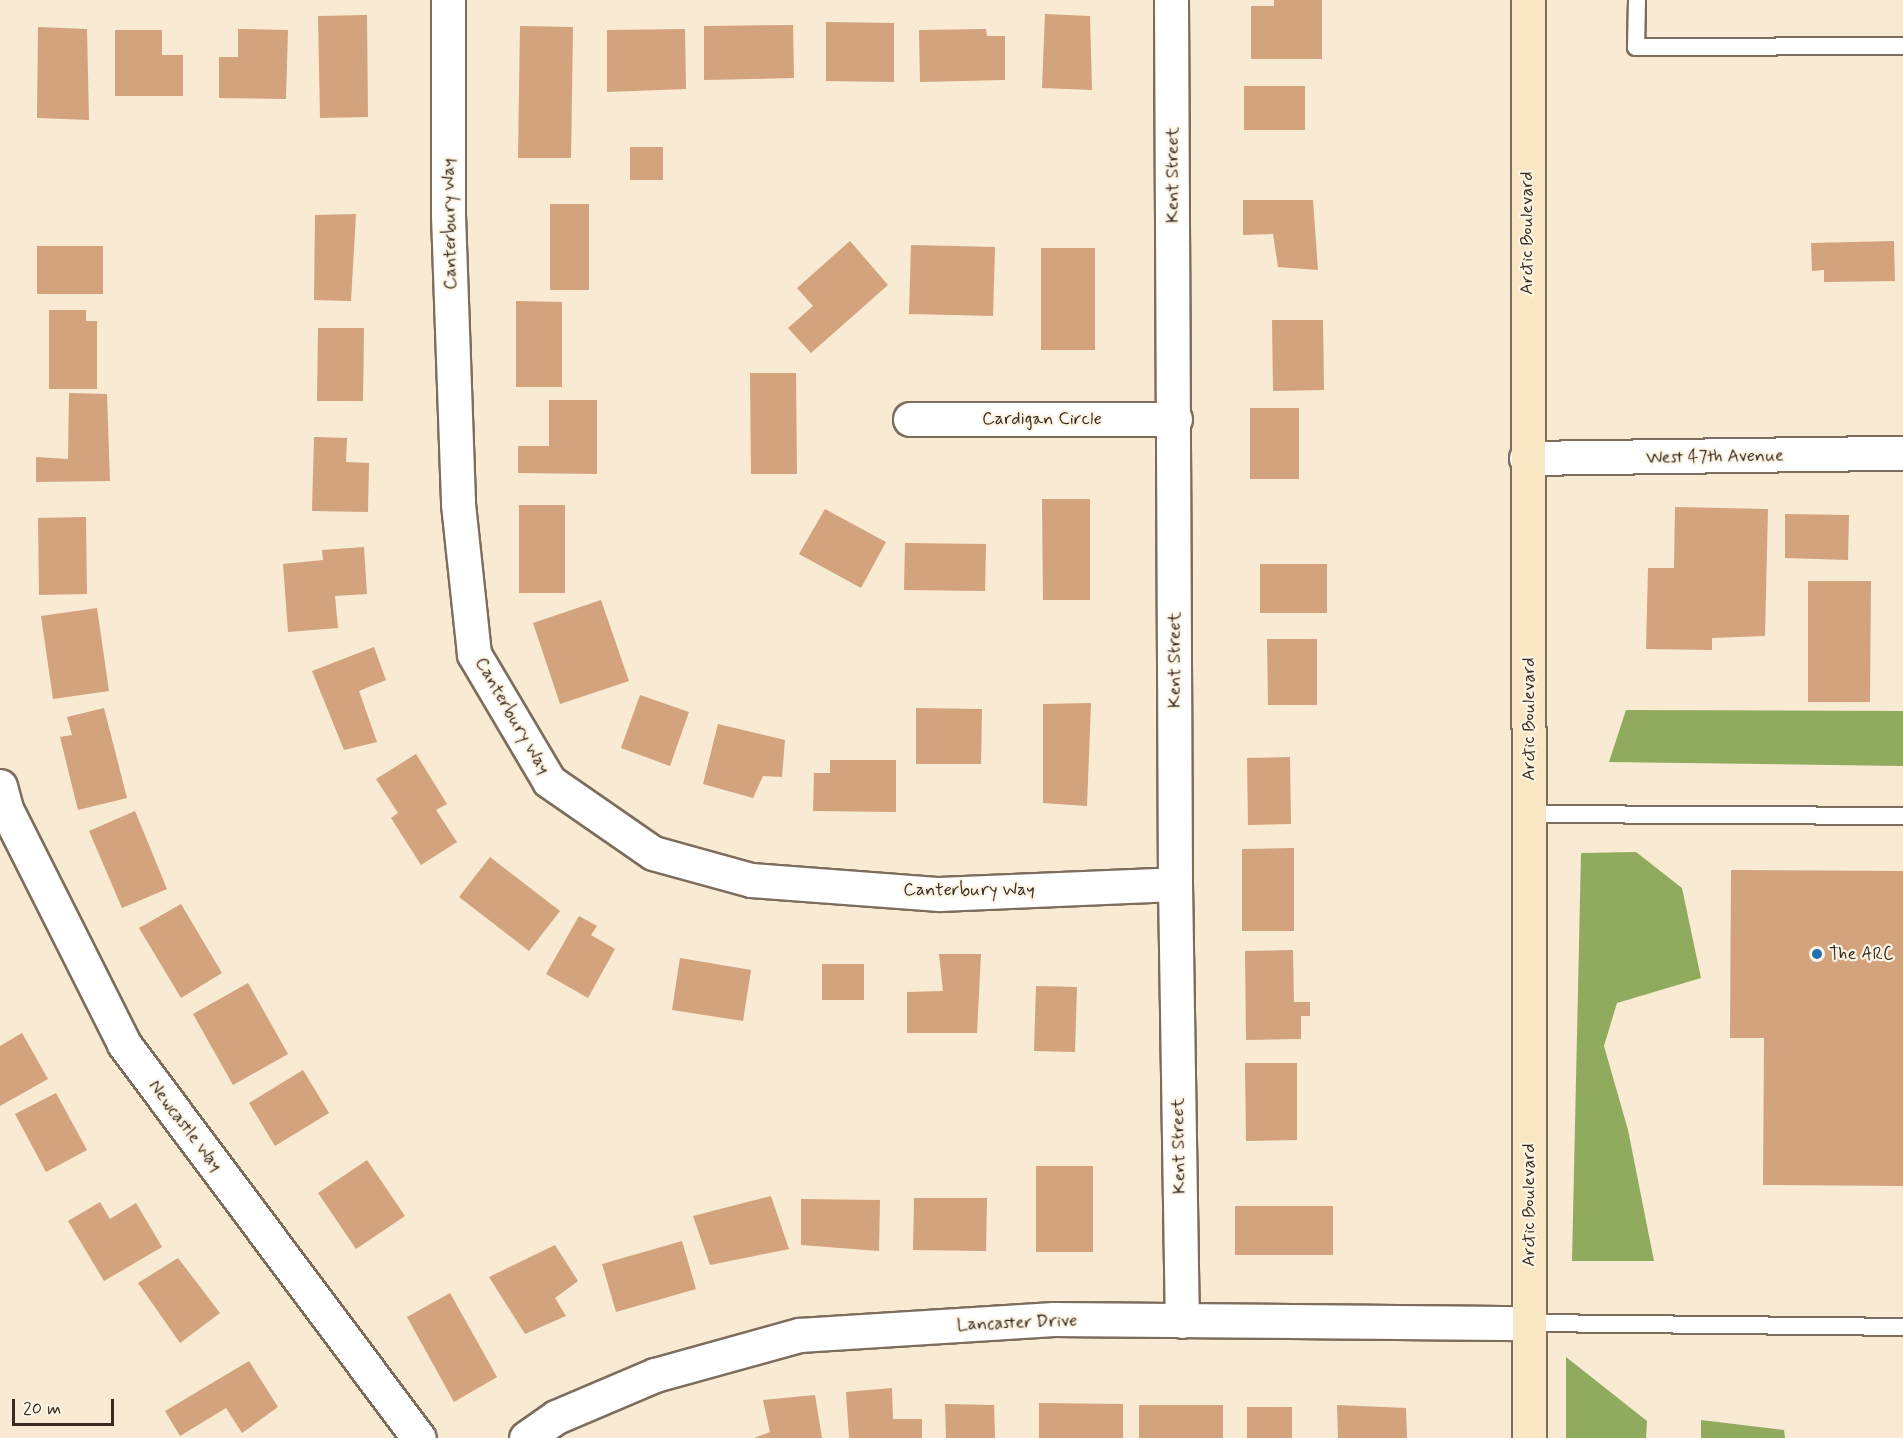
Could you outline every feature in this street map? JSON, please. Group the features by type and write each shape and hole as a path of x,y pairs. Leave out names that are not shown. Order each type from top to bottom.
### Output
{"main road":[{"name":"Arctic Boulevard","path":"1528,0 1529,1438"}],"street":[{"name":"Canterbury Way","path":"448,0 448,215 458,504 474,654 549,781 653,854 752,880 939,894 1175,884"},
{"name":"Kent Street","path":"1171,0 1175,419 1175,884 1182,1321"},
{"name":"Cardigan Circle","path":"910,419 1175,419"},
{"name":"West 47th Avenue","path":"1527,458 1903,453"},
{"name":"Newcastle Way","path":"0,786 6,809 124,1044 419,1438"},
{"name":"Lancaster Drive","path":"526,1438 556,1417 655,1375 799,1335 1053,1319 1529,1323"}],"lane":[{"path":"1637,0 1636,47 1903,46"},
{"path":"1529,814 1903,816"},
{"path":"1529,1323 1903,1327"}],"green space":[{"path":"1626,710 1903,711 1903,766 1609,762"},
{"path":"1636,852 1682,888 1701,978 1617,1003 1604,1046 1628,1130 1654,1261 1572,1261 1581,853"},
{"path":"1566,1357 1647,1421 1646,1438 1566,1438"},
{"path":"1701,1420 1784,1430 1785,1438 1701,1438"}],"building":[{"path":"1274,0 1322,0 1322,59 1251,59 1251,6 1274,6"},
{"path":"1045,14 1090,16 1092,90 1042,88"},
{"path":"367,15 368,117 320,118 318,16"},
{"path":"826,22 894,23 894,82 826,81"},
{"path":"793,25 794,78 704,80 704,26"},
{"path":"520,26 573,27 571,158 518,158"},
{"path":"38,27 87,29 89,120 37,118"},
{"path":"238,29 288,30 286,99 219,98 219,57 238,57"},
{"path":"685,29 686,89 607,92 607,30"},
{"path":"986,29 987,36 1005,36 1005,80 920,82 919,30"},
{"path":"115,30 162,30 162,55 183,55 183,96 115,96"},
{"path":"1244,86 1305,86 1305,130 1244,130"},
{"path":"630,147 663,147 663,180 630,180"},
{"path":"1243,200 1313,200 1318,270 1278,267 1273,234 1243,235"},
{"path":"550,204 589,204 589,290 550,290"},
{"path":"356,214 351,301 314,300 315,215"},
{"path":"850,241 888,285 811,353 788,328 813,306 797,288"},
{"path":"1894,241 1895,281 1824,282 1824,270 1812,271 1811,243"},
{"path":"911,245 995,247 993,316 909,314"},
{"path":"37,246 103,246 103,294 37,294"},
{"path":"1041,248 1095,248 1095,350 1041,350"},
{"path":"516,301 562,302 562,387 516,387"},
{"path":"49,310 86,310 86,321 97,321 97,389 49,389"},
{"path":"1272,320 1323,320 1324,390 1273,391"},
{"path":"318,328 364,328 363,401 317,401"},
{"path":"750,373 796,373 797,474 751,474"},
{"path":"69,393 107,394 110,481 36,482 36,457 68,459"},
{"path":"549,400 597,400 597,474 518,473 518,446 549,446"},
{"path":"1250,408 1299,408 1299,479 1250,479"},
{"path":"314,437 347,438 346,462 369,463 368,512 312,511"},
{"path":"1042,499 1090,499 1090,600 1043,600"},
{"path":"519,505 565,505 565,593 519,593"},
{"path":"1675,507 1768,509 1765,636 1712,638 1712,650 1646,649 1648,568 1674,568"},
{"path":"825,509 886,542 861,588 799,554"},
{"path":"1785,514 1849,515 1848,560 1785,558"},
{"path":"86,517 87,594 39,595 38,518"},
{"path":"905,543 986,544 985,591 904,590"},
{"path":"364,547 367,594 335,596 338,628 288,632 283,564 323,560 322,550"},
{"path":"1260,564 1327,564 1327,613 1260,613"},
{"path":"1808,581 1871,581 1870,702 1808,702"},
{"path":"601,600 629,681 560,704 533,623"},
{"path":"97,608 109,691 53,699 41,616"},
{"path":"1267,639 1317,639 1317,705 1268,705"},
{"path":"374,647 386,680 359,691 377,742 344,750 312,671"},
{"path":"640,695 689,712 670,766 621,748"},
{"path":"1091,703 1087,806 1043,803 1043,704"},
{"path":"104,708 127,798 78,810 60,737 72,735 67,717"},
{"path":"916,708 982,709 981,764 916,764"},
{"path":"718,724 785,740 782,777 763,776 753,798 703,784"},
{"path":"416,754 447,804 436,810 457,842 421,865 391,818 398,813 376,779"},
{"path":"1290,757 1291,824 1248,825 1247,758"},
{"path":"830,760 896,760 896,812 813,811 814,773 830,773"},
{"path":"135,811 167,889 122,908 89,831"},
{"path":"1294,848 1294,931 1242,931 1242,849"},
{"path":"490,857 560,911 529,951 459,897"},
{"name":"The ARC","path":"1731,870 1903,871 1903,1186 1763,1185 1764,1038 1730,1038"},
{"path":"181,904 222,973 181,998 139,928"},
{"path":"579,916 597,926 591,935 615,949 588,998 546,974"},
{"path":"1293,950 1294,1002 1310,1002 1310,1016 1301,1016 1301,1039 1246,1040 1245,951"},
{"path":"939,954 981,954 977,1033 907,1033 907,992 943,991"},
{"path":"680,958 751,970 743,1021 672,1010"},
{"path":"822,964 864,964 864,1000 822,1000"},
{"path":"248,983 288,1054 233,1085 193,1014"},
{"path":"1036,986 1077,987 1075,1052 1034,1051"},
{"path":"22,1033 48,1079 0,1106 0,1046"},
{"path":"1245,1063 1297,1063 1297,1140 1246,1141"},
{"path":"303,1070 329,1113 275,1146 249,1103"},
{"path":"56,1093 87,1150 46,1172 15,1114"},
{"path":"367,1160 405,1216 356,1249 318,1193"},
{"path":"1036,1166 1093,1166 1093,1252 1036,1252"},
{"path":"771,1196 789,1249 710,1265 693,1216"},
{"path":"914,1198 987,1198 986,1251 913,1250"},
{"path":"801,1199 880,1200 879,1251 801,1245"},
{"path":"100,1202 110,1219 136,1203 162,1247 104,1281 68,1221"},
{"path":"1235,1206 1333,1206 1333,1255 1235,1255"},
{"path":"682,1241 696,1289 616,1312 602,1264"},
{"path":"555,1245 578,1281 555,1298 566,1316 525,1334 489,1277"},
{"path":"178,1258 220,1313 180,1343 138,1283"},
{"path":"450,1293 497,1377 454,1402 407,1317"},
{"path":"249,1361 278,1407 242,1433 226,1408 180,1436 165,1411"},
{"path":"892,1388 893,1419 922,1419 922,1438 849,1438 846,1392"},
{"path":"815,1395 822,1438 754,1438 770,1432 763,1400"},
{"path":"1039,1403 1123,1404 1123,1438 1039,1438"},
{"path":"945,1404 994,1405 995,1438 946,1438"},
{"path":"1139,1405 1223,1405 1223,1438 1139,1438"},
{"path":"1337,1405 1406,1408 1407,1438 1338,1438"},
{"path":"1247,1407 1292,1407 1292,1438 1247,1438"}],"place":[{"name":"The ARC","path":"1817,954"}]}
